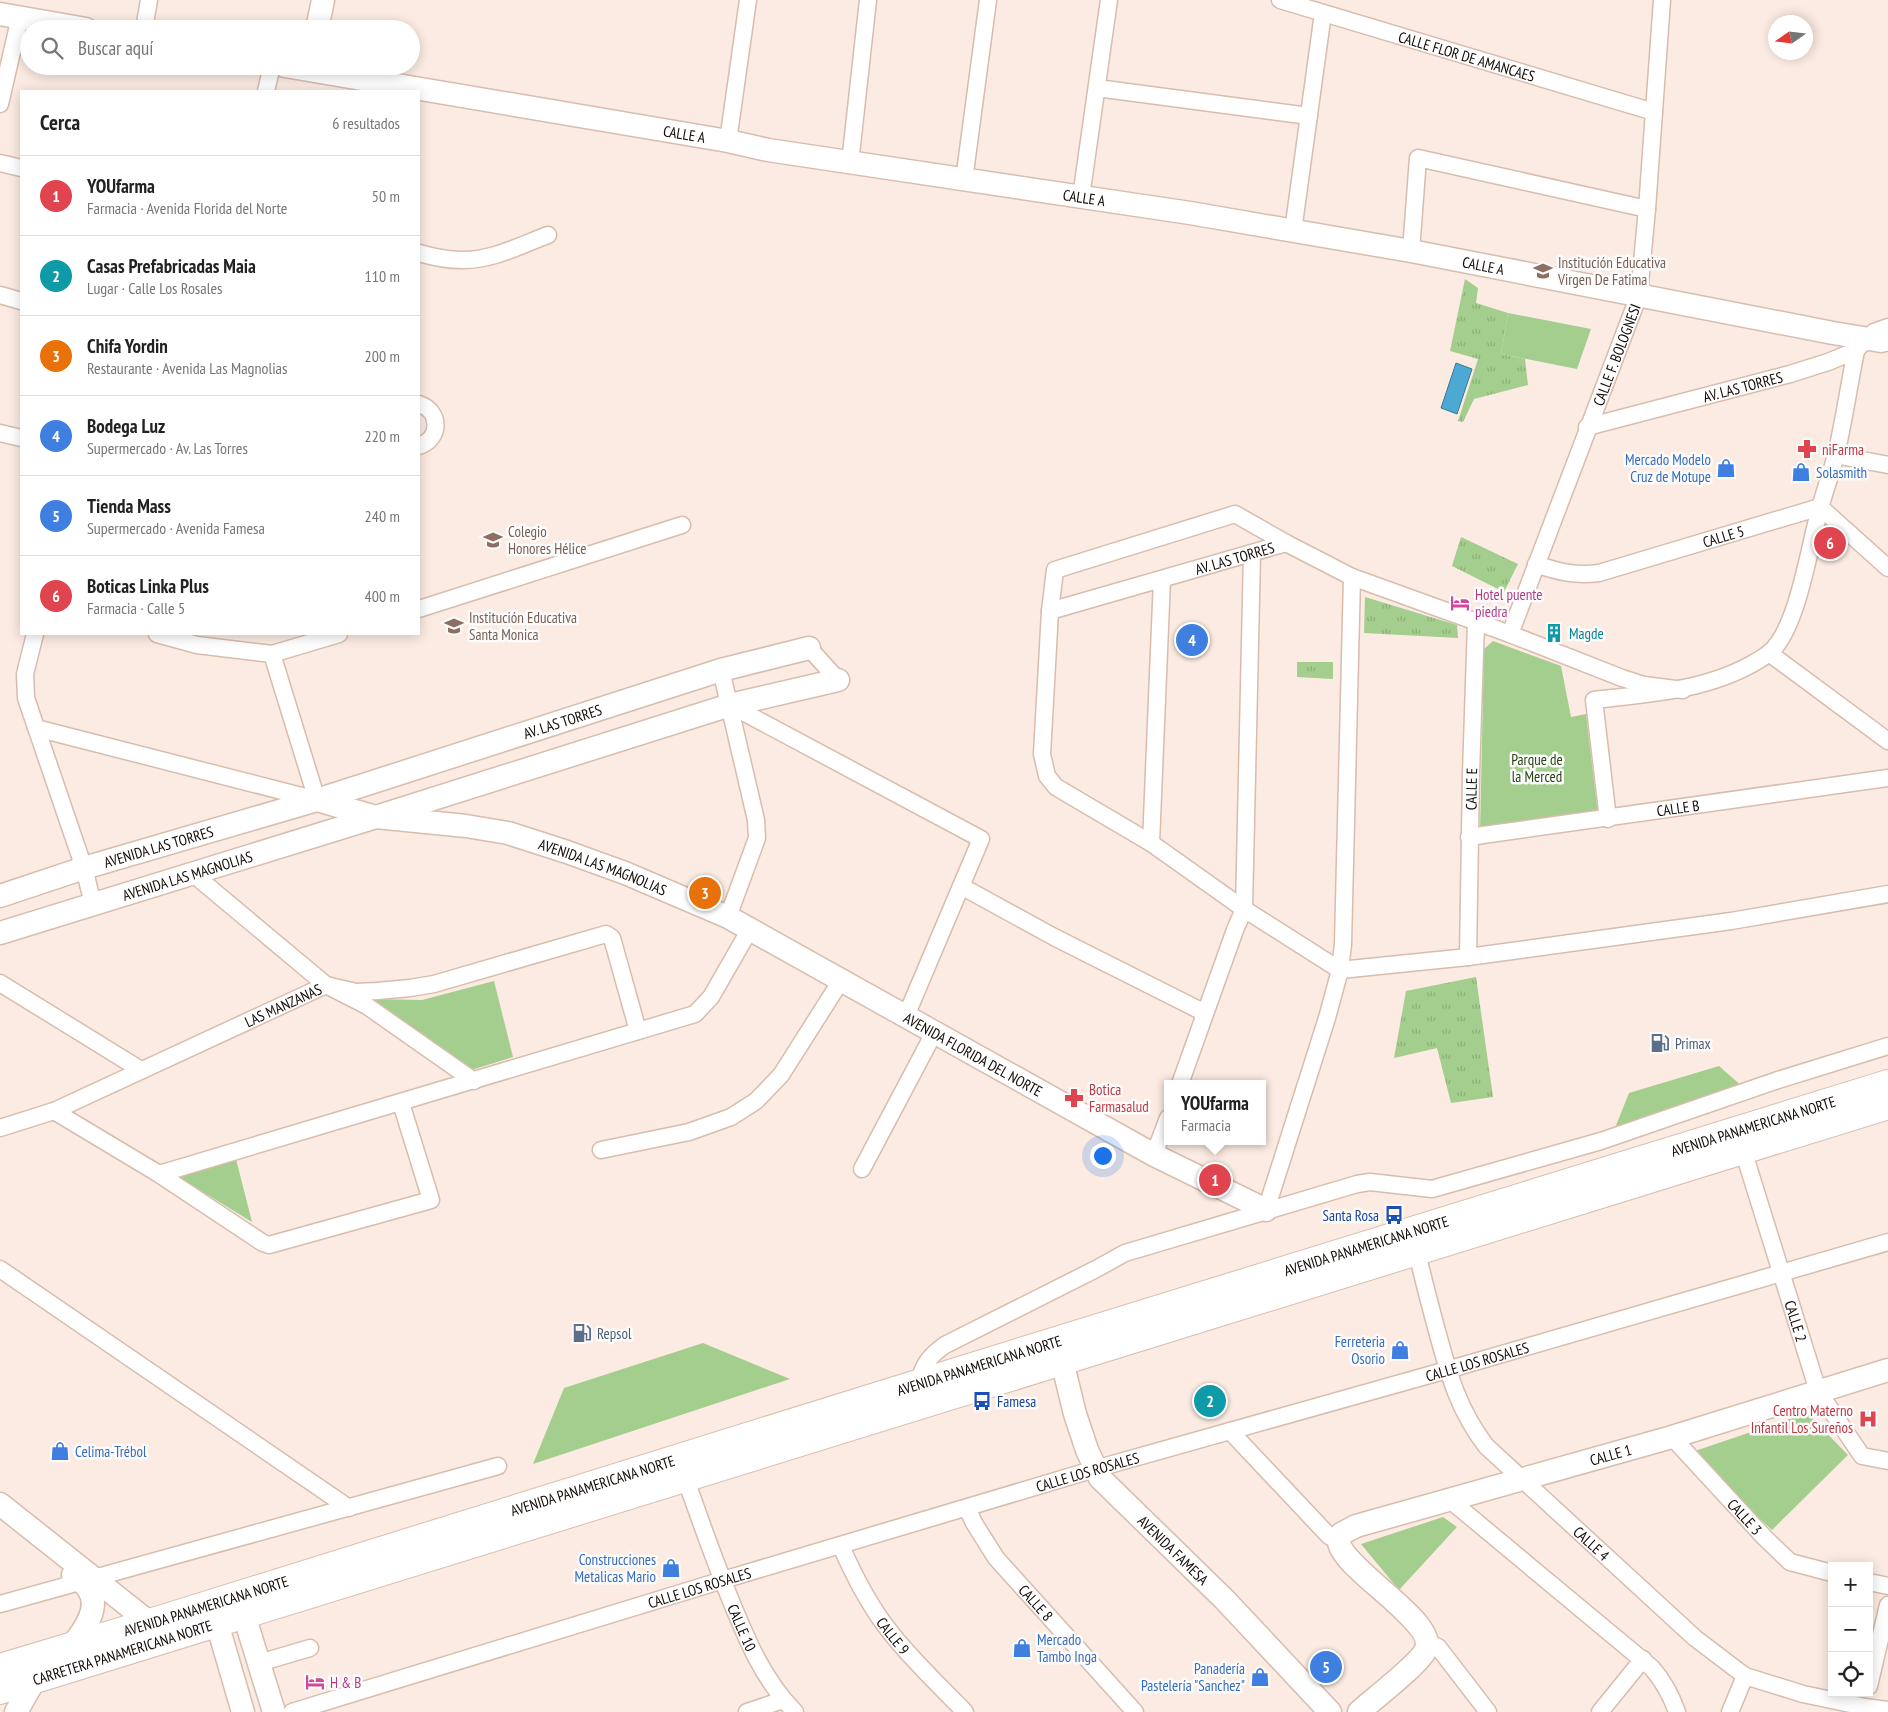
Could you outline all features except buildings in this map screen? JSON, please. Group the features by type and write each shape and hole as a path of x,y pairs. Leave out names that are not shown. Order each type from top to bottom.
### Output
{"highway":[{"name":"AVENIDA PANAMERICANA NORTE","path":"72,1647 918,1383 1888,1084"},
{"name":"AVENIDA PANAMERICANA NORTE","path":"244,1615 1888,1105"},
{"name":"CARRETERA PANAMERICANA NORTE","path":"0,1690 244,1615"},
{"name":"CARRETERA PANAMERICANA NORTE","path":"0,1668 72,1647"}],"street":[{"path":"146,20 149,0"},
{"path":"319,20 323,0"},
{"path":"728,141 748,0"},
{"path":"850,163 868,0"},
{"path":"964,180 988,0"},
{"path":"1081,197 1109,0"},
{"name":"CALLE FLOR DE AMANCAES","path":"1280,0 1654,112"},
{"name":"CALLE F. BOLOGNESI","path":"1510,634 1587,427 1639,295 1662,0"},
{"path":"1293,231 1323,13"},
{"path":"0,104 10,16 33,20"},
{"path":"266,90 270,75"},
{"name":"CALLE A","path":"349,75 728,141 768,150 1190,213 1411,251 1878,341"},
{"path":"1096,88 1309,116"},
{"path":"1411,251 1418,158 1647,209"},
{"path":"0,163 20,168"},
{"path":"420,253 451,260 474,260 548,236"},
{"path":"0,295 20,301"},
{"path":"1608,818 1594,700 1683,690 1741,670 1769,653 1780,639 1790,620 1798,597 1820,506 1836,455 1878,341"},
{"name":"AV. LAS TORRES","path":"1587,427 1790,374 1878,341"},
{"path":"420,405 429,410 436,421 436,429 430,440 420,445"},
{"path":"0,432 20,438"},
{"path":"1836,455 1888,466"},
{"path":"1820,506 1888,568"},
{"name":"CALLE 5","path":"1536,564 1557,572 1572,575 1599,573 1820,506"},
{"name":"AV. LAS TORRES","path":"1235,514 1286,543 1252,554 1050,611 1055,570 1235,514"},
{"path":"420,609 682,525"},
{"path":"1286,543 1352,577 1510,634 1622,678 1644,685 1683,690"},
{"path":"1181,1080 1244,909 1252,554"},
{"path":"1266,1210 1327,1018 1340,970 1344,944 1352,577"},
{"path":"1151,843 1162,579"},
{"path":"1050,611 1042,754 1047,776 1056,787 1151,843 1244,909 1340,970 1468,957 1731,921 1888,894"},
{"name":"CALLE E","path":"1468,957 1469,837 1476,622"},
{"path":"35,635 25,674 26,698 84,868 93,904"},
{"path":"161,635 197,645 272,654 336,635"},
{"path":"376,817 730,705 838,680 809,648"},
{"name":"AV. LAS TORRES","path":"318,800 722,670 809,648"},
{"path":"1769,653 1888,741"},
{"path":"272,654 318,800"},
{"path":"722,670 756,820 757,838 728,918"},
{"path":"730,705 981,839 906,1016"},
{"path":"36,728 318,800"},
{"name":"CALLE B","path":"1469,837 1888,778"},
{"name":"AVENIDA LAS MAGNOLIAS","path":"318,800 376,817 466,826 515,835 567,852 625,873 728,918 842,979"},
{"name":"AVENIDA LAS TORRES","path":"0,896 84,868 318,800"},
{"name":"AVENIDA LAS MAGNOLIAS","path":"0,933 376,817"},
{"path":"192,874 326,986 368,1006 474,1082"},
{"path":"961,886 1054,937 1205,1013"},
{"path":"159,1174 474,1082 695,1014 704,1006 750,929"},
{"name":"LAS MANZANAS","path":"0,1128 54,1111 326,986 356,992 410,988 434,984 606,934 612,938 638,1031"},
{"path":"600,1150 689,1132 730,1117 756,1101 781,1075 842,979"},
{"name":"AVENIDA FLORIDA DEL NORTE","path":"842,979 1154,1155 1266,1210"},
{"path":"0,983 141,1070"},
{"path":"862,1169 934,1032"},
{"path":"918,1383 924,1366 934,1353 945,1345 1125,1253 1357,1184 1370,1182 1432,1189 1601,1141 1778,1080 1888,1046"},
{"path":"54,1111 159,1174 263,1243 269,1245 432,1200 401,1103"},
{"path":"1154,1155 1164,1129"},
{"name":"CALLE 2","path":"1743,1150 1818,1392 1862,1456 1888,1461"},
{"name":"CALLE LOS ROSALES","path":"292,1712 723,1580 1095,1469 1448,1370 1888,1242"},
{"name":"CALLE 4","path":"1417,1252 1458,1401 1471,1426 1486,1446 1695,1638 1745,1676 1803,1694 1865,1704 1888,1710"},
{"path":"0,1269 349,1508"},
{"name":"AVENIDA FAMESA","path":"1062,1361 1075,1414 1100,1478 1224,1600 1330,1712"},
{"name":"CALLE 1","path":"1339,1541 1341,1534 1356,1526 1672,1437 1888,1370"},
{"path":"1230,1431 1329,1536 1339,1541 1341,1548 1348,1558 1407,1614 1425,1635 1428,1643 1425,1652 1359,1712"},
{"name":"CALLE 3","path":"1672,1437 1764,1537 1790,1562 1828,1572"},
{"path":"0,1604 498,1466"},
{"name":"CALLE 10","path":"685,1477 741,1626 764,1672 783,1700 795,1712"},
{"path":"1450,1500 1643,1659 1662,1680 1672,1697 1677,1712"},
{"path":"0,1504 86,1579 92,1597 92,1604 87,1626 72,1647"},
{"name":"CALLE 8","path":"967,1508 996,1558 1135,1712"},
{"path":"0,1517 150,1623"},
{"name":"CALLE 9","path":"841,1546 868,1600 891,1633 965,1712"},
{"path":"1873,1583 1888,1586"},
{"path":"1873,1669 1888,1605"},
{"path":"244,1615 274,1712"},
{"path":"217,1623 243,1712"},
{"path":"1428,1643 1438,1647 1488,1712"},
{"path":"259,1664 310,1648"},
{"path":"1600,1712 1643,1659"},
{"path":"1730,1712 1745,1676"},
{"path":"16,1712 35,1679"},
{"path":"747,1712 783,1700"}],"green space":[{"path":"1465,279 1478,288 1476,303 1508,313 1501,354 1525,359 1528,385 1474,399 1463,422 1458,421 1478,359 1450,351"},
{"path":"1508,313 1591,329 1577,369 1501,354"},
{"path":"1461,537 1518,564 1504,592 1452,566"},
{"path":"1365,597 1457,625 1458,638 1364,633"},
{"name":"Parque de la Merced","path":"1493,641 1561,666 1571,717 1586,714 1598,814 1480,833 1484,649"},
{"path":"1297,662 1333,662 1333,679 1297,677"},
{"path":"1476,977 1493,1097 1451,1103 1437,1048 1394,1058 1406,991"},
{"path":"494,981 513,1057 468,1071 371,999 422,1000"},
{"path":"1719,1066 1744,1088 1613,1133 1629,1093"},
{"path":"236,1159 252,1222 177,1176"},
{"path":"703,1343 790,1379 533,1464 564,1388"},
{"path":"1807,1413 1848,1455 1772,1530 1689,1453"},
{"path":"1443,1517 1457,1527 1399,1590 1361,1544"}],"water":[{"path":"1456,363 1472,369 1457,414 1441,408"}],"place":[{"name":"Institución Educativa Virgen De Fatima","path":"1543,271"},
{"name":"niFarma","path":"1807,449"},
{"name":"Mercado Modelo Cruz de Motupe","path":"1726,468"},
{"name":"Solasmith","path":"1801,472"},
{"name":"Colegio Honores Hélice","path":"493,540"},
{"name":"Boticas Linka Plus","path":"1830,543"},
{"name":"Hotel puente piedra","path":"1460,603"},
{"name":"Institución Educativa Santa Monica","path":"454,626"},
{"name":"Magde","path":"1554,633"},
{"name":"Bodega Luz","path":"1192,640"},
{"name":"Chifa Yordin","path":"705,893"},
{"name":"Primax","path":"1660,1043"},
{"name":"Botica Farmasalud","path":"1074,1098"},
{"name":"YOUfarma","path":"1215,1180"},
{"name":"Santa Rosa","path":"1394,1215"},
{"name":"Repsol","path":"582,1333"},
{"name":"Ferreteria Osorio","path":"1400,1350"},
{"name":"Famesa","path":"982,1401"},
{"name":"Casas Prefabricadas Maia","path":"1210,1401"},
{"name":"Centro Materno Infantil Los Sureños","path":"1868,1419"},
{"name":"Celima-Trébol","path":"60,1451"},
{"name":"Construcciones Metalicas Mario","path":"671,1568"},
{"name":"Mercado Tambo Inga","path":"1022,1648"},
{"name":"Tienda Mass","path":"1326,1667"},
{"name":"Panadería Pastelería \"Sanchez\"","path":"1260,1677"},
{"name":"H & B","path":"315,1682"}]}
